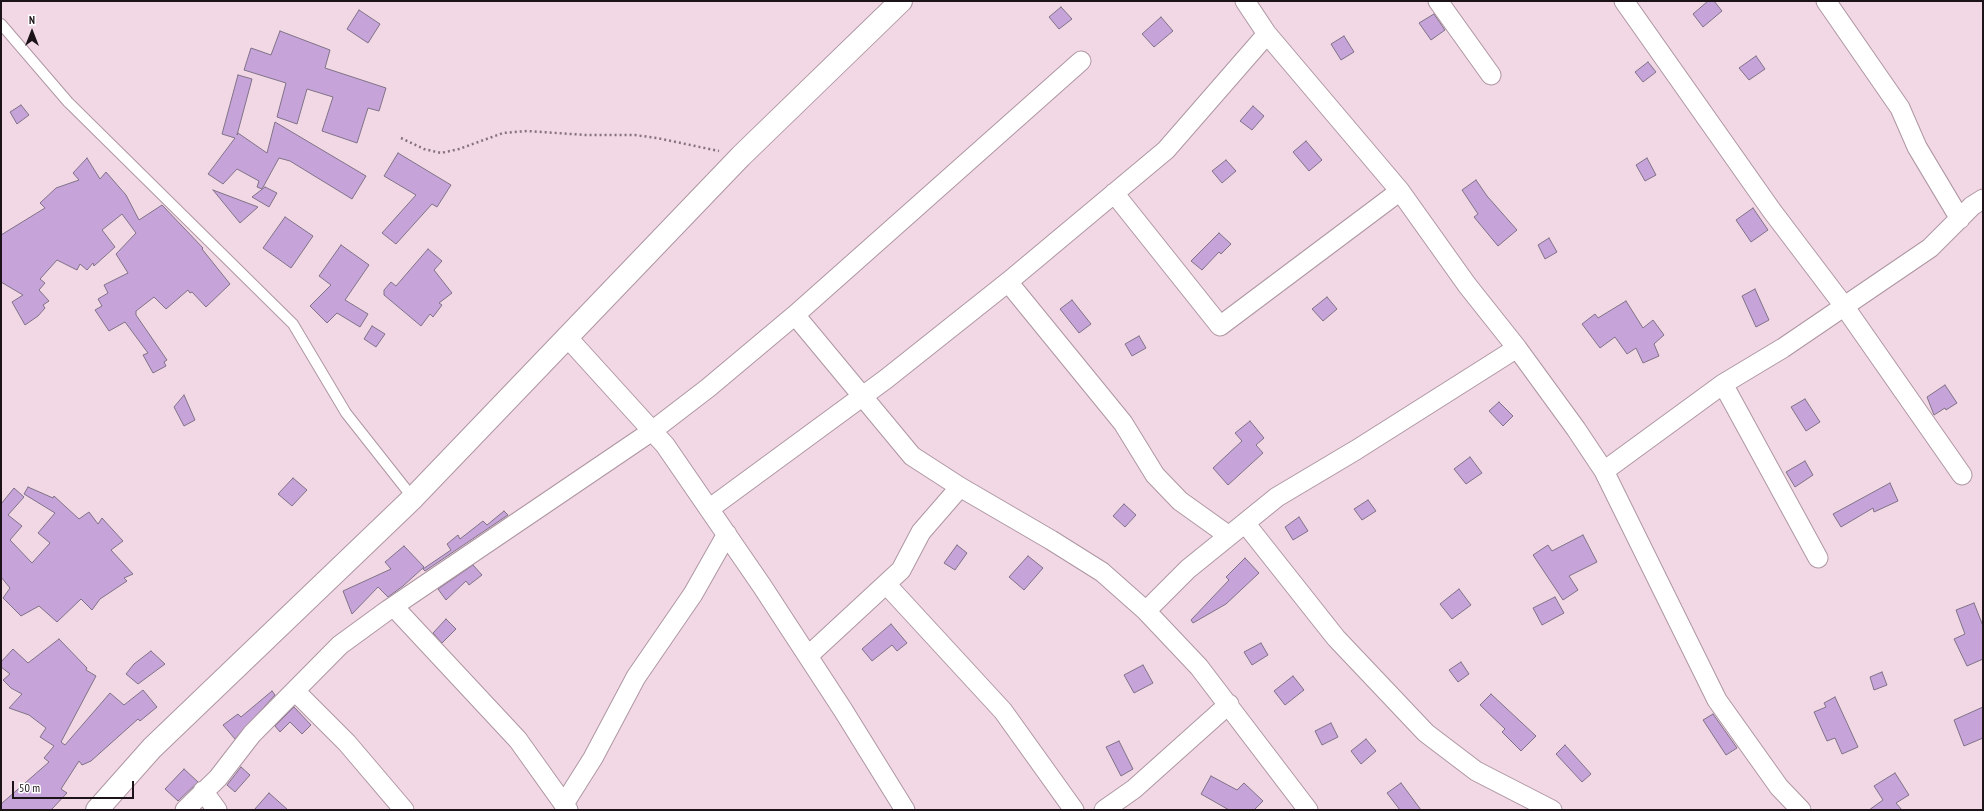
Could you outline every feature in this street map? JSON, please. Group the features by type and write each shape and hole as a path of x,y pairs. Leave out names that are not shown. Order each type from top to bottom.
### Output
{"highway":[{"path":"97,810 152,748 413,498 741,156 901,1"}],"street":[{"path":"1244,1 1267,34 1400,192 1467,285 1517,348 1604,470 1717,700 1779,787 1801,810"},
{"path":"1438,1 1491,75"},
{"path":"1624,1 1772,211 1844,306 1962,475"},
{"path":"1826,1 1900,108 1917,147 1960,219"},
{"path":"710,509 861,397 1008,282 1166,150 1267,34"},
{"path":"185,810 218,778 252,734 340,645 652,431 708,388 795,315 1081,61"},
{"path":"1114,193 1220,326 1400,192"},
{"path":"1604,470 1723,384 1783,348 1930,248 1972,206 1983,199"},
{"path":"1008,282 1122,423 1155,475 1180,501 1229,536"},
{"path":"795,315 861,397 912,456 960,487 1051,540 1102,572 1146,611 1199,667 1229,704 1308,810"},
{"path":"567,337 666,445 808,656 905,810"},
{"path":"1146,611 1188,569 1276,497 1356,450 1517,348"},
{"path":"1723,384 1818,558"},
{"path":"808,656 901,570 921,532 960,487"},
{"path":"1245,523 1336,638 1426,733 1476,771 1552,810"},
{"path":"394,608 518,740 566,807 636,677 693,594 727,534"},
{"path":"886,584 1003,711 1074,810"},
{"path":"295,691 347,743 404,810"},
{"path":"1104,810 1134,789 1229,704"},
{"path":"203,792 217,810"}],"lane":[{"path":"1,24 68,102 293,324 346,413 413,498"}],"path":[{"path":"402,138 424,149 441,153 459,149 503,133 527,131 586,136 635,135 657,138 741,156"}],"building":[{"path":"1708,1 1714,1 1722,11 1703,27 1693,14"},
{"path":"1061,7 1072,19 1059,29 1049,17"},
{"path":"359,10 380,24 368,43 347,29"},
{"path":"1434,14 1445,30 1431,40 1419,23"},
{"path":"1161,17 1173,31 1154,47 1142,34"},
{"path":"280,31 330,50 325,68 386,88 379,111 368,108 357,143 322,131 333,97 307,89 297,124 277,117 286,83 244,70 251,48 271,55"},
{"path":"1344,36 1354,52 1341,60 1331,44"},
{"path":"1756,56 1765,69 1749,80 1739,68"},
{"path":"1648,62 1656,72 1643,82 1635,72"},
{"path":"238,75 252,79 237,135 238,133 267,153 275,122 366,176 352,199 290,161 279,158 262,189 257,187 259,181 237,169 223,184 208,174 235,138 222,134"},
{"path":"21,105 29,115 17,124 10,112"},
{"path":"1253,106 1264,116 1252,130 1240,121"},
{"path":"1306,141 1322,160 1309,171 1293,152"},
{"path":"398,153 451,185 437,207 432,204 396,244 382,233 416,195 384,176"},
{"path":"87,158 100,179 106,172 126,195 139,220 162,205 203,248 202,249 230,284 206,307 192,292 190,293 188,290 166,309 154,297 136,311 136,315 167,360 164,362 166,366 153,373 143,355 148,353 125,322 109,331 95,310 102,306 98,299 108,293 104,285 128,273 116,254 136,233 122,214 102,230 115,247 94,266 93,263 87,270 80,264 77,270 57,260 40,279 45,283 39,290 49,301 43,305 45,308 38,316 25,325 12,302 23,295 1,282 1,235 45,208 40,203 56,188 79,180 73,173"},
{"path":"1647,158 1656,175 1645,181 1636,165"},
{"path":"1226,160 1236,171 1222,183 1212,171"},
{"path":"1476,180 1487,196 1517,230 1498,246 1474,217 1478,214 1462,190"},
{"path":"265,187 277,193 269,207 252,197"},
{"path":"213,190 258,207 240,223"},
{"path":"1753,208 1768,230 1751,242 1736,220"},
{"path":"285,217 313,236 291,268 263,248"},
{"path":"1219,233 1231,244 1221,254 1219,252 1202,270 1191,261"},
{"path":"1549,238 1557,252 1545,259 1538,245"},
{"path":"341,245 369,265 345,300 368,314 360,327 337,313 327,323 310,306 331,285 319,276"},
{"path":"428,249 442,261 434,270 452,293 439,303 442,305 433,317 430,314 421,326 384,295 384,290 391,282 396,286"},
{"path":"1755,289 1769,320 1756,327 1742,296"},
{"path":"1327,297 1337,309 1323,321 1312,309"},
{"path":"1072,300 1091,324 1079,333 1060,309"},
{"path":"1626,301 1643,328 1653,320 1664,335 1654,344 1659,356 1643,363 1636,348 1627,354 1615,337 1600,348 1582,324 1595,314 1598,318"},
{"path":"372,326 385,334 376,347 364,339"},
{"path":"1139,336 1146,348 1132,356 1125,344"},
{"path":"1945,385 1957,403 1934,415 1927,397"},
{"path":"184,395 195,420 184,426 174,407"},
{"path":"1805,399 1820,422 1806,431 1791,407"},
{"path":"1499,402 1513,416 1503,426 1489,411"},
{"path":"1250,421 1264,438 1256,445 1263,453 1228,485 1213,468 1242,441 1235,433"},
{"path":"1470,457 1482,473 1466,484 1454,469"},
{"path":"1805,461 1813,475 1795,487 1786,472"},
{"path":"293,478 307,490 292,506 278,494"},
{"path":"1890,483 1898,501 1874,512 1873,508 1841,527 1833,514"},
{"path":"28,487 53,498 54,496 79,519 89,512 98,524 102,518 123,541 111,550 133,574 124,578 127,581 100,599 92,610 81,599 57,622 39,606 21,616 3,598 10,588 1,577 1,504 14,488 24,497 8,515 22,526 10,540 32,563 50,543 38,533 55,513 24,494"},
{"path":"1368,500 1376,511 1362,520 1354,509"},
{"path":"1124,504 1136,515 1125,527 1113,516"},
{"path":"504,511 508,515 425,571 423,569 451,550 447,544 458,535 460,539 483,521 487,525"},
{"path":"1299,517 1308,531 1293,540 1285,527"},
{"path":"1583,535 1597,562 1569,576 1578,590 1563,600 1533,555 1548,545 1552,551"},
{"path":"957,545 967,553 955,570 944,563"},
{"path":"404,546 424,567 388,597 378,587 352,614 343,591 391,569 385,562"},
{"path":"1028,556 1043,568 1024,590 1009,577"},
{"path":"1245,558 1259,573 1226,604 1193,623 1191,620 1229,580 1226,577"},
{"path":"473,565 482,575 469,585 466,581 446,600 438,589"},
{"path":"1459,589 1471,605 1452,619 1440,604"},
{"path":"1555,597 1564,613 1542,625 1533,608"},
{"path":"1974,603 1983,626 1983,659 1967,666 1954,639 1965,634 1956,610"},
{"path":"446,619 456,629 442,643 433,633"},
{"path":"891,624 907,643 897,651 892,645 872,661 862,649"},
{"path":"59,639 87,668 86,670 96,676 61,742 65,745 110,693 124,705 143,690 157,707 140,721 138,719 91,761 82,765 79,761 61,789 67,793 51,810 1,810 1,804 49,762 44,758 54,746 40,737 46,728 29,715 9,708 22,694 11,688 3,680 10,674 1,667 1,662 13,649 28,663"},
{"path":"1261,643 1268,655 1252,665 1244,652"},
{"path":"151,651 165,664 138,684 126,674 134,664"},
{"path":"1461,662 1469,674 1458,682 1449,670"},
{"path":"1143,665 1153,683 1134,693 1124,675"},
{"path":"1882,672 1887,685 1874,690 1870,677"},
{"path":"1293,676 1304,690 1285,705 1274,691"},
{"path":"272,691 275,695 235,739 223,725 238,714 241,717"},
{"path":"1491,694 1536,736 1521,751 1502,732 1505,729 1480,705"},
{"path":"1835,697 1858,747 1842,754 1835,738 1827,741 1814,712 1826,707 1824,703"},
{"path":"294,707 311,725 302,734 290,722 280,732 275,726"},
{"path":"1983,707 1983,738 1964,746 1954,720"},
{"path":"1713,714 1737,748 1726,755 1703,720"},
{"path":"1331,723 1338,737 1322,745 1315,731"},
{"path":"1366,739 1376,751 1361,764 1351,751"},
{"path":"1119,741 1133,769 1121,776 1106,747"},
{"path":"1565,745 1591,774 1582,782 1556,754"},
{"path":"241,767 250,775 235,792 227,785"},
{"path":"184,769 198,782 178,801 165,789"},
{"path":"1895,773 1909,795 1896,803 1902,810 1869,810 1883,800 1874,786"},
{"path":"1211,776 1237,790 1244,783 1263,801 1254,810 1229,810 1201,794"},
{"path":"1401,783 1421,810 1400,810 1387,793"},
{"path":"269,793 288,810 254,810"}]}
